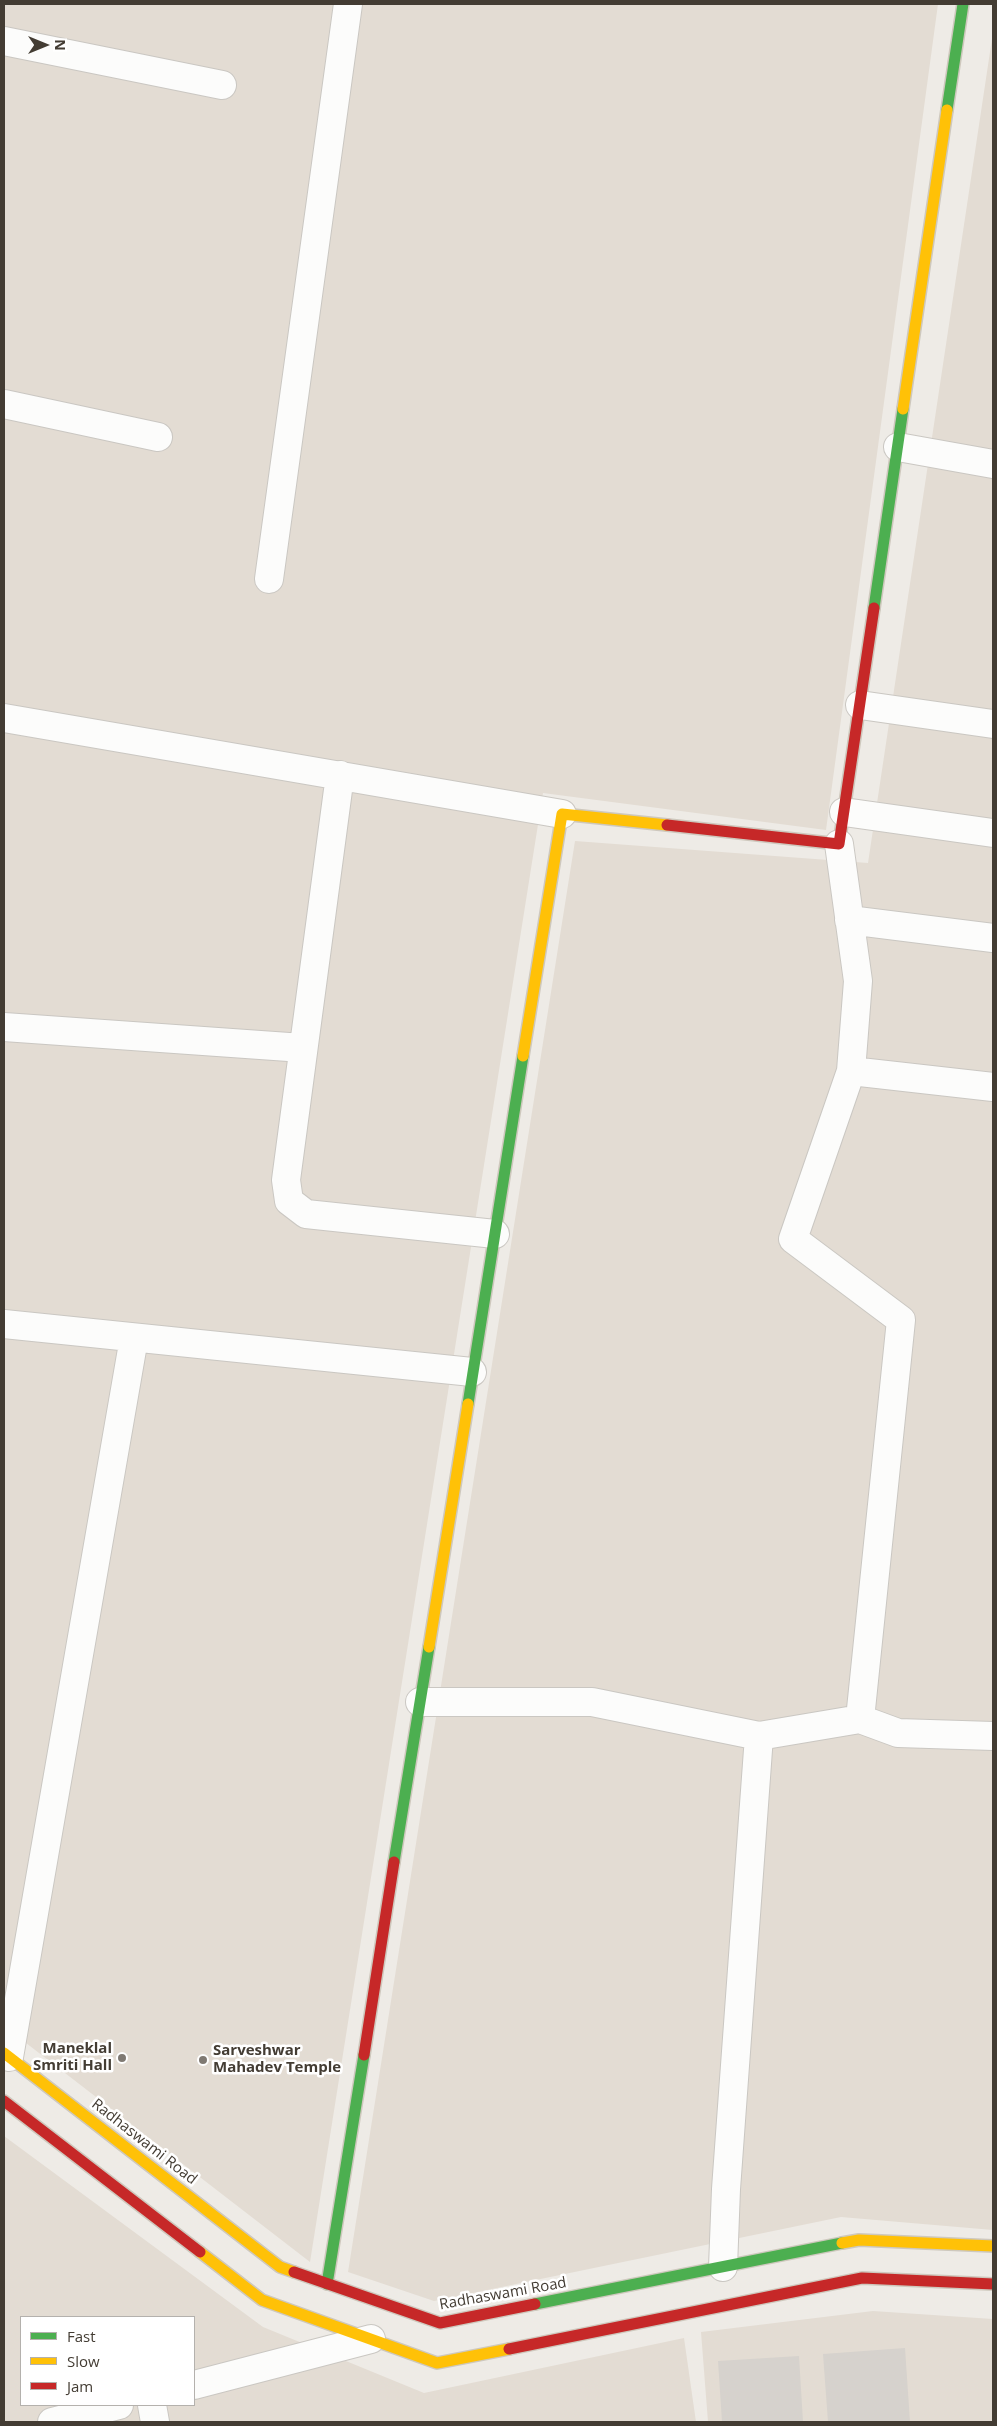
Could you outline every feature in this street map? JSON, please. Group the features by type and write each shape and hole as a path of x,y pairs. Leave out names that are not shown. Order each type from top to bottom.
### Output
{"street":[{"path":"269,579 348,4"},
{"path":"860,1719 901,1320 794,1239 851,1071 858,982 839,844 963,4"},
{"path":"4,41 222,85"},
{"path":"4,404 158,437"},
{"path":"898,447 993,464"},
{"path":"860,705 993,724"},
{"path":"4,718 562,814 839,844"},
{"path":"340,775 286,1180 289,1201 306,1214 495,1234"},
{"path":"844,812 993,833"},
{"path":"327,2284 562,814"},
{"path":"849,920 993,938"},
{"path":"4,1027 304,1048"},
{"path":"851,1071 993,1086"},
{"path":"4,1324 472,1372"},
{"path":"6,2055 134,1338"},
{"path":"420,1702 592,1702 759,1736 860,1719 898,1732 993,1736"},
{"path":"723,2267 726,2189 759,1736"},
{"name":"Radhaswami Road","path":"6,2055 280,2267 440,2324 859,2240 993,2246"},
{"path":"4,2101 262,2300 437,2363 862,2278 993,2284"},
{"path":"195,2385 371,2339"},
{"path":"52,2422 115,2406"},
{"path":"152,2406 155,2422"}],"shaded area":[{"path":"4,4 938,4 826,830 543,793 310,2262 4,2026"},
{"path":"993,32 993,2230 841,2217 434,2301 348,2272 575,841 868,863"},
{"path":"4,2136 263,2327 424,2393 684,2338 696,2422 4,2422"},
{"path":"873,2311 993,2319 993,2422 708,2422 701,2332"}],"building":[{"path":"905,2348 910,2422 828,2422 823,2354"},
{"path":"799,2356 803,2422 722,2422 718,2361"}],"traffic: fast":[{"path":"947,110 963,4"},
{"path":"874,608 903,409"},
{"path":"468,1404 523,1056"},
{"path":"394,1862 429,1647"},
{"path":"327,2284 364,2055"},
{"path":"535,2304 842,2243"}],"traffic: slow":[{"path":"903,409 947,110"},
{"path":"523,1056 562,814 667,825"},
{"path":"429,1647 468,1404"},
{"path":"4,2053 280,2267 294,2272"},
{"path":"842,2243 859,2240 993,2246"},
{"path":"200,2252 262,2300 437,2363 509,2349"}],"traffic: jam":[{"path":"667,825 839,844 874,608"},
{"path":"364,2055 394,1862"},
{"path":"4,2101 200,2252"},
{"path":"294,2272 440,2323 535,2304"},
{"path":"509,2349 862,2278 993,2284"}],"place":[{"name":"Maneklal Smriti Hall","path":"122,2058"},
{"name":"Sarveshwar Mahadev Temple","path":"203,2060"}]}
